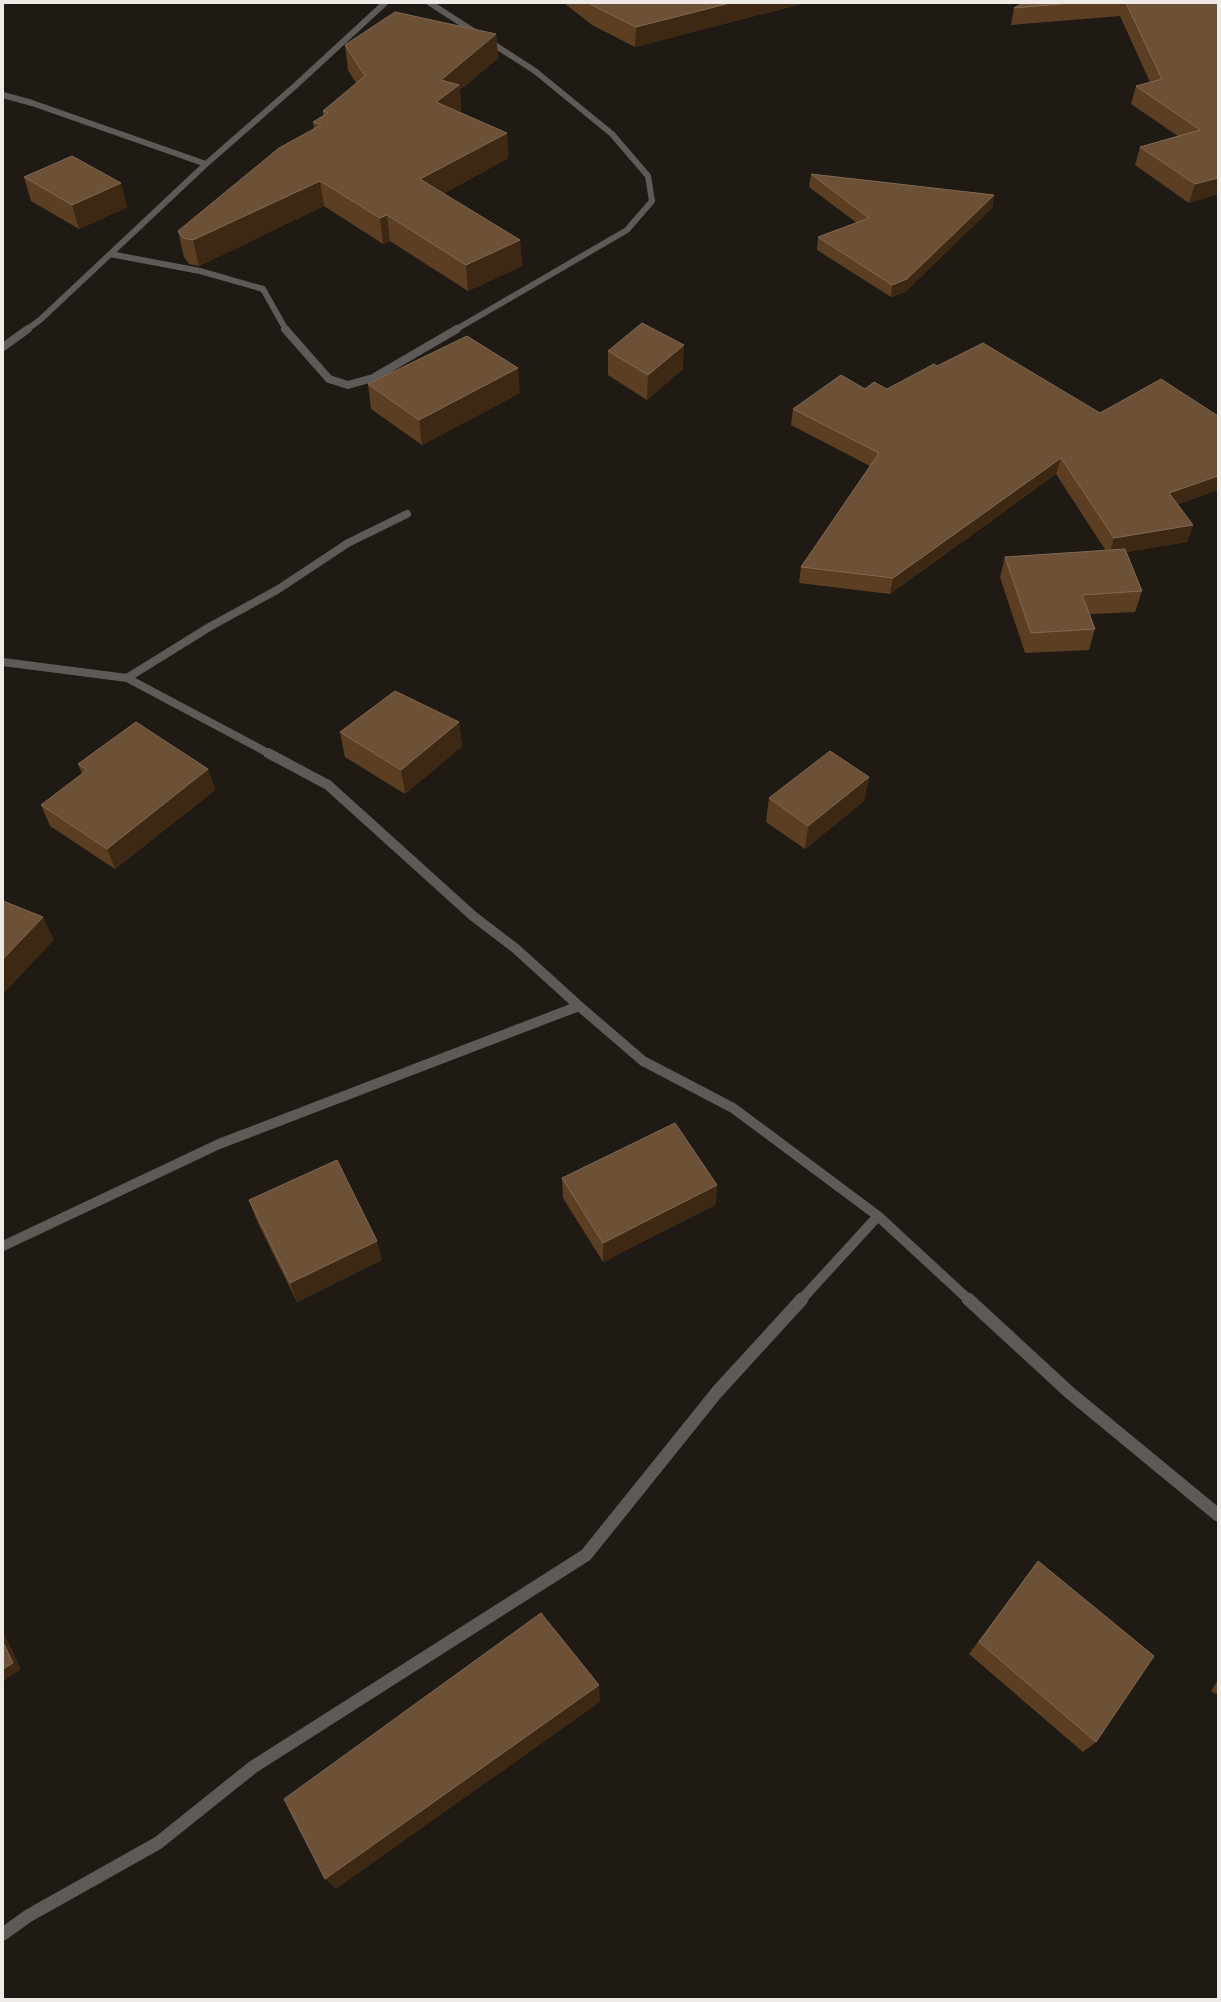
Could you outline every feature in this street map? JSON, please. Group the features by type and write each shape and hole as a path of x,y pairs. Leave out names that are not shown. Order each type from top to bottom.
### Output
{"street":[{"path":"3,347 40,320 206,164 296,86 385,3"},
{"path":"110,254 200,271 263,289 287,332 329,379 348,385 373,378 627,230 652,201 648,176 612,134 535,71 430,3"},
{"path":"3,95 32,103 206,164"},
{"path":"127,678 211,626 276,590 348,543 407,514"},
{"path":"3,662 127,678 328,785 467,911 515,948 643,1061 733,1108 878,1216 1070,1393 1218,1515"},
{"path":"3,1246 219,1144 579,1006"},
{"path":"3,1934 28,1916 158,1843 253,1767 586,1555 717,1392 878,1216"}],"building":[{"path":"589,3 730,3 636,27"},
{"path":"1023,3 1071,3 1014,8"},
{"path":"1126,3 1218,3 1218,178 1195,184 1140,147 1200,130 1136,86 1162,79"},
{"path":"395,12 496,34 441,80 459,85 436,102 507,133 420,179 520,240 466,265 387,215 380,218 320,181 193,240 183,238 178,231 279,148 321,125 313,122 328,113 323,111 365,76 345,45"},
{"path":"72,156 121,183 72,205 24,177"},
{"path":"811,174 994,195 907,279 892,285 818,237 869,218"},
{"path":"642,323 684,345 648,375 608,351"},
{"path":"467,336 518,368 419,420 368,384"},
{"path":"983,343 1100,413 1161,379 1218,416 1218,476 1169,493 1193,525 1114,538 1061,458 893,578 801,567 879,453 793,409 841,375 865,389 874,382 887,389 934,364 937,366"},
{"path":"1125,549 1142,591 1082,595 1095,629 1031,633 1005,557"},
{"path":"395,691 459,722 401,770 340,732"},
{"path":"136,722 208,769 107,849 41,805 87,770 78,764"},
{"path":"830,751 869,777 808,826 769,798"},
{"path":"3,901 43,917 3,959"},
{"path":"675,1123 717,1185 603,1243 562,1178"},
{"path":"337,1160 377,1241 290,1283 249,1200"},
{"path":"1038,1561 1154,1656 1096,1742 979,1642"},
{"path":"541,1613 599,1685 325,1879 284,1799"},
{"path":"3,1642 13,1663 3,1669"}]}
